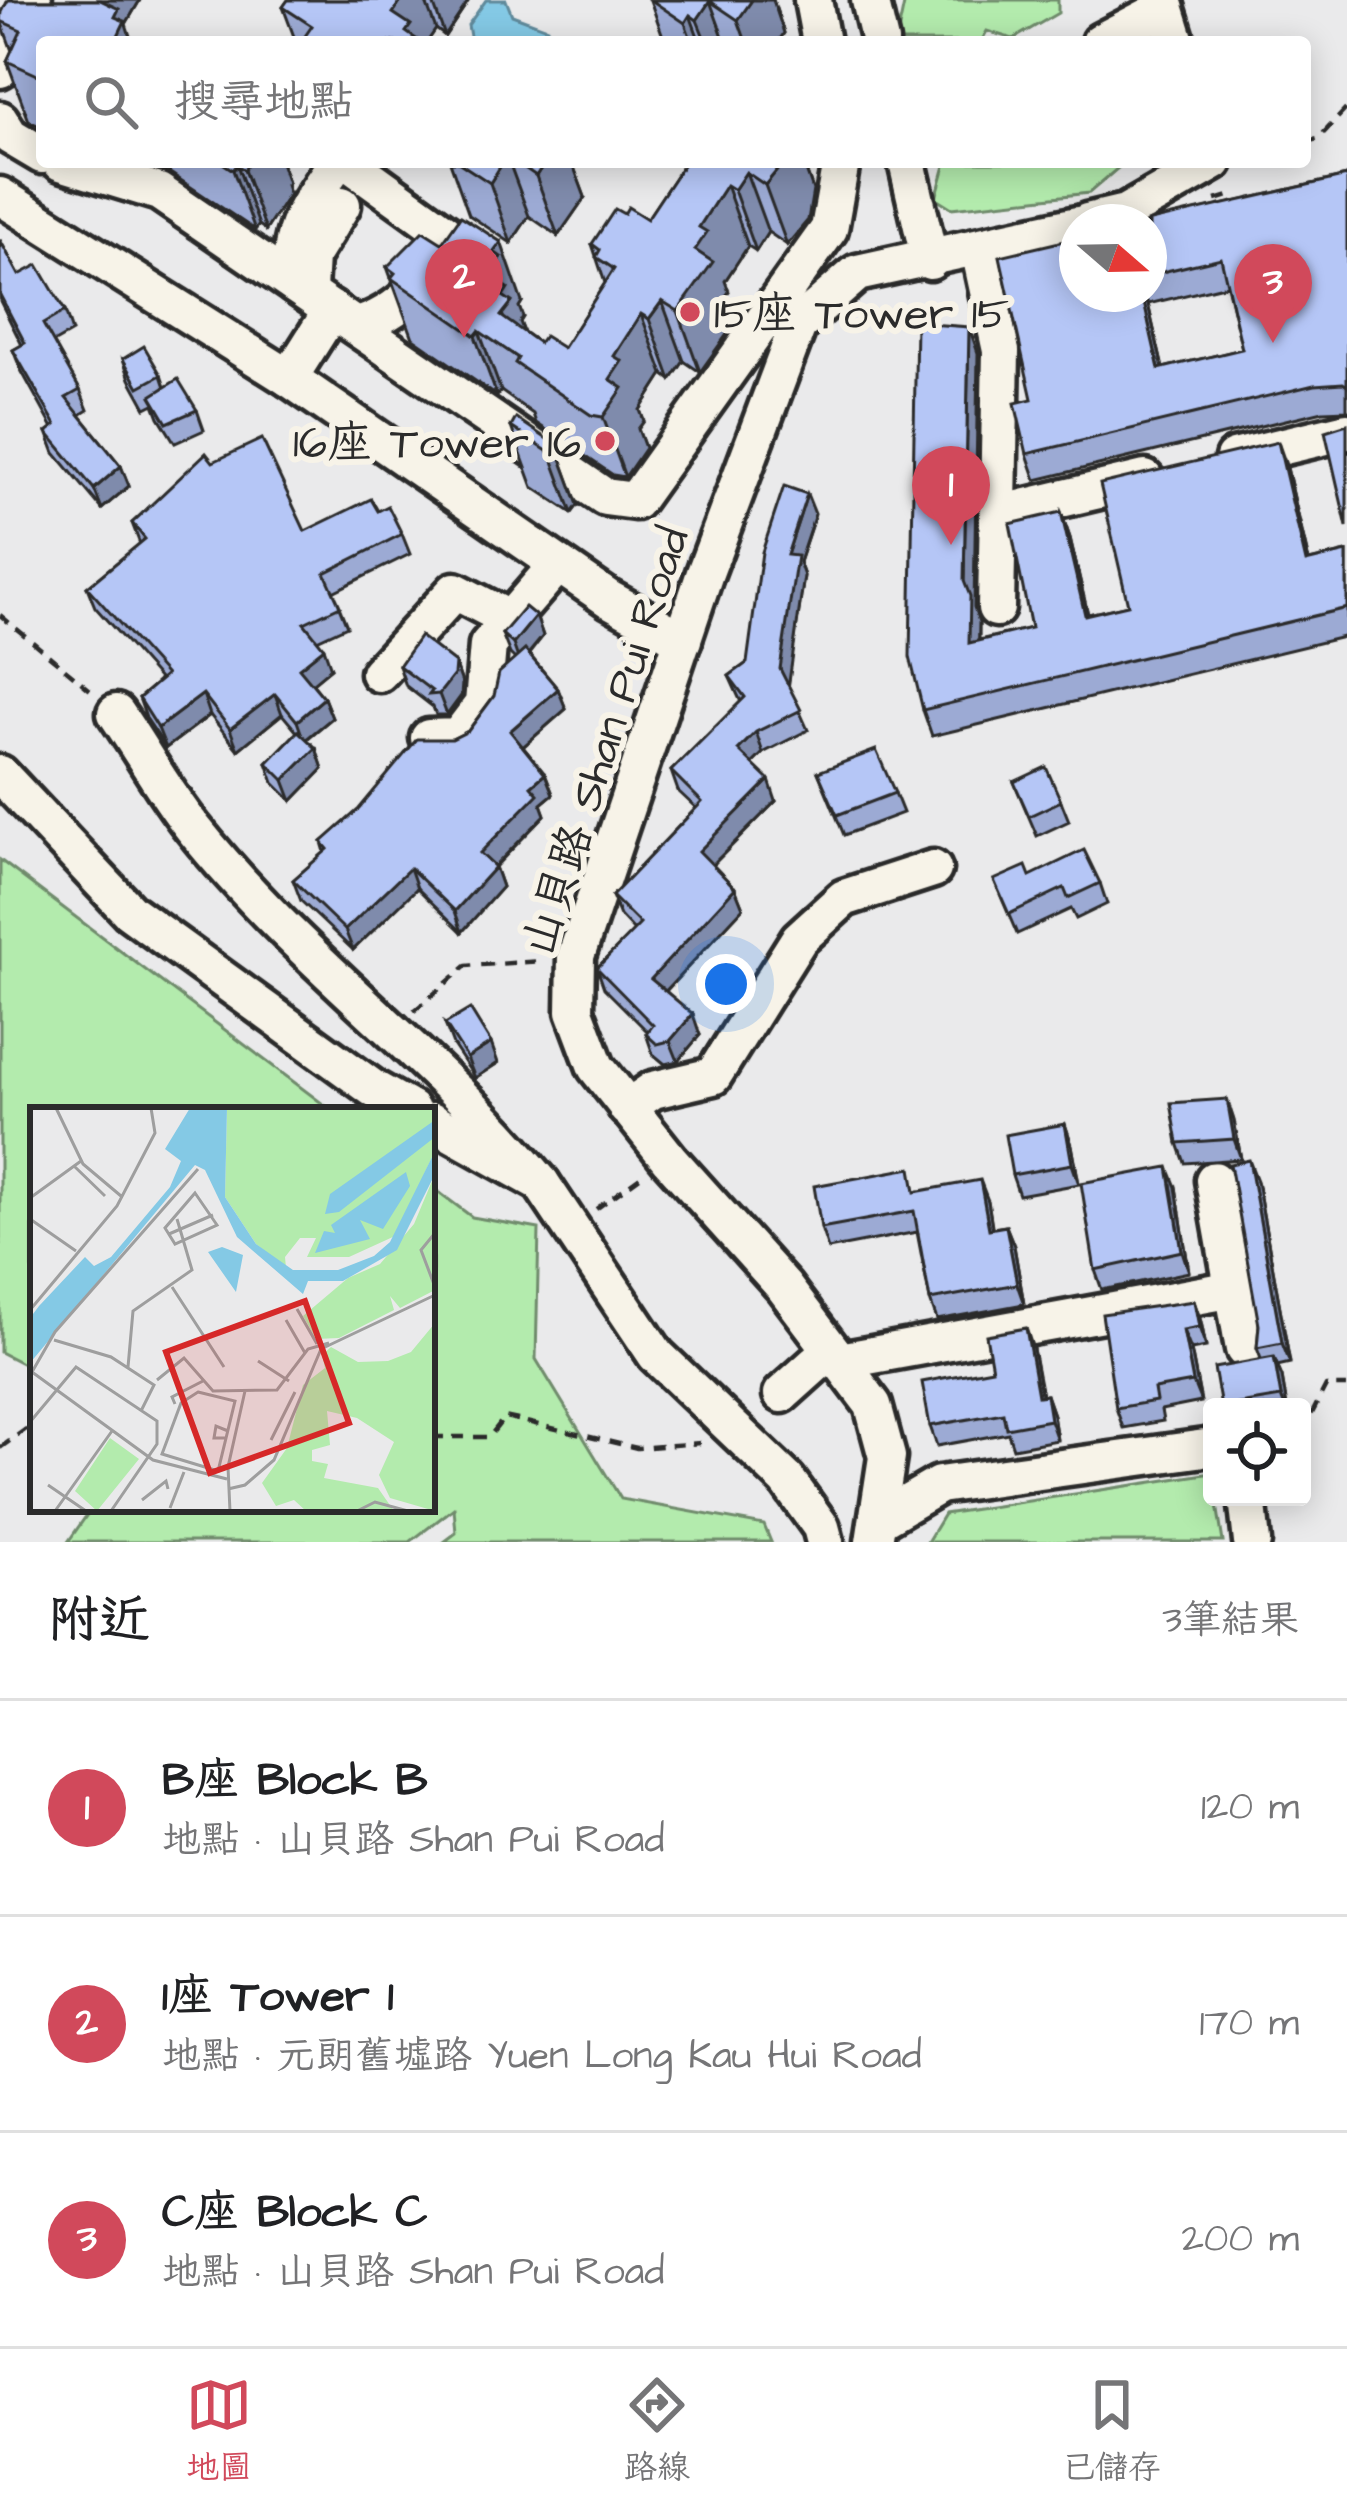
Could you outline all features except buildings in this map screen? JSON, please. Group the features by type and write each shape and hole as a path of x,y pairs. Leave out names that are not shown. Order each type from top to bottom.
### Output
{"street":[{"path":"0,69 33,0"},
{"path":"813,0 820,36"},
{"path":"870,0 879,36"},
{"path":"1116,36 1168,17"},
{"path":"0,120 22,145 36,152"},
{"path":"81,168 159,192 605,497 635,501 829,229 840,168"},
{"path":"333,168 295,225 289,261 327,306 383,320 411,294 444,246 445,232 354,168"},
{"path":"908,168 930,261"},
{"path":"1141,204 1204,168"},
{"path":"0,196 289,378 558,564 683,640"},
{"path":"327,306 310,257 342,205"},
{"name":"山貝路 Shan Pui Road","path":"878,1530 887,1457 873,1405 596,1066 575,1011 576,956 683,640 798,325 857,273 930,261 1059,228"},
{"path":"979,248 1001,350 996,608"},
{"path":"289,378 327,306 384,286 407,251"},
{"path":"998,514 1347,431"},
{"path":"429,738 458,737 483,704 489,682 486,651 558,564"},
{"path":"379,674 455,591 511,620"},
{"path":"116,713 193,828 286,929 479,1108 572,1226 656,1354 788,1480 821,1527 825,1542"},
{"path":"0,774 130,912 374,1089 406,1107"},
{"path":"627,1108 652,1090 713,1076 799,939 844,898 933,869"},
{"path":"435,1124 541,1183"},
{"path":"1214,1180 1244,1348"},
{"path":"782,1394 836,1355 1234,1289"},
{"path":"878,1530 938,1485 1203,1449"},
{"path":"1248,1506 1252,1542"}],"path":[{"path":"1311,141 1347,108"},
{"path":"0,615 116,713"},
{"path":"393,1029 466,966 560,959"},
{"path":"572,1226 652,1168"},
{"path":"1311,1415 1326,1386 1347,1386"},
{"path":"435,1437 489,1437 506,1417 637,1448 741,1438"},
{"path":"0,1448 30,1426"}],"green space":[{"path":"905,0 1058,0 1058,13 1018,36 987,31 984,36 897,36"},
{"path":"944,168 1118,168 1089,193 952,208 936,198"},
{"path":"0,860 327,1107 30,1107 30,1367 0,1352"},
{"path":"435,1189 472,1217 539,1229 536,1359 621,1499 764,1525 771,1542 444,1542 456,1533 454,1508 410,1542 68,1542 89,1512 435,1512"},
{"path":"1203,1474 1203,1506 1217,1506 1223,1542 927,1542 944,1514"}],"water":[{"path":"486,0 506,0 512,15 547,28 550,36 470,36 468,25"}],"place":[{"name":"15座 Tower 15","path":"690,312"},
{"name":"1座 Tower 1","path":"464,338"},
{"name":"C座 Block C","path":"1273,343"},
{"name":"16座 Tower 16","path":"605,441"},
{"name":"B座 Block B","path":"951,545"}]}
